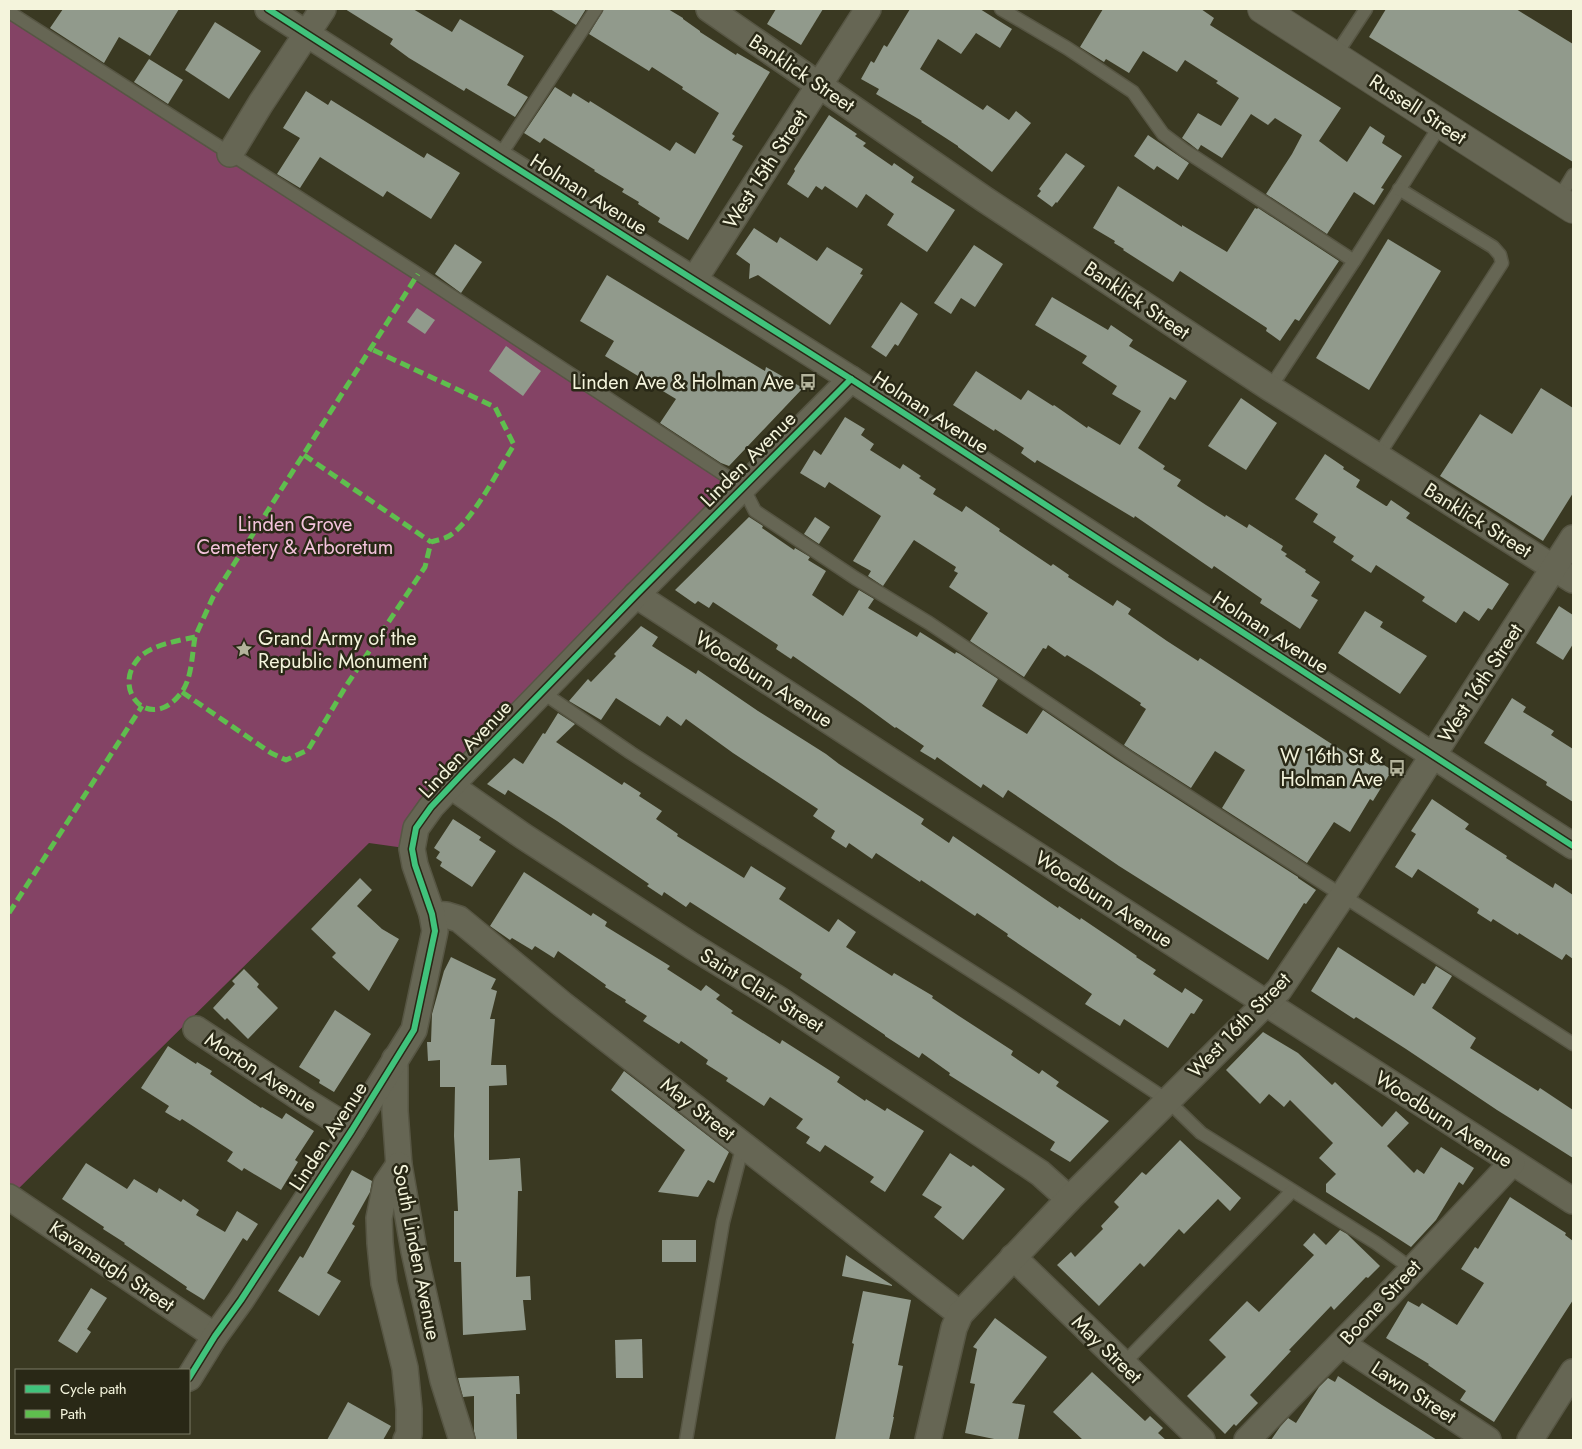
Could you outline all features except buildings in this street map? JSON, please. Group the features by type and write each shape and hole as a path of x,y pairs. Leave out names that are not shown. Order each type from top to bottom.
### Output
{"street":[{"name":"Holman Avenue","path":"268,9 851,379 1573,846"},
{"path":"230,154 323,9"},
{"name":"Banklick Street","path":"709,9 984,199 1270,388 1564,574"},
{"name":"West 15th Street","path":"694,280 868,9"},
{"name":"Russell Street","path":"1262,9 1566,204"},
{"name":"Linden Avenue","path":"190,1376 352,1130 414,1030 435,931 432,914 415,865 412,849 416,828 451,786 542,692 851,379"},
{"name":"West 16th Street","path":"928,1440 954,1328 960,1314 1069,1199 1280,990 1433,756 1564,574 1573,538"},
{"name":"Woodburn Avenue","path":"636,595 1573,1201"},
{"name":"Saint Clair Street","path":"451,786 547,852 778,999 1040,1173 1069,1199"},
{"name":"May Street","path":"432,914 446,915 459,919 562,1004 960,1314"},
{"name":"Morton Avenue","path":"196,1029 352,1130"},
{"name":"South Linden Avenue","path":"395,1059 395,1111 399,1165 414,1251 443,1380 462,1440"},
{"name":"Boone Street","path":"1247,1440 1342,1344 1512,1163"},
{"path":"399,1165 386,1184 379,1218 384,1283 405,1368 409,1410 406,1440"},
{"name":"Kavanaugh Street","path":"9,1198 215,1336"},
{"name":"May Street","path":"1013,1256 1202,1440"},
{"name":"Lawn Street","path":"1342,1344 1488,1440"},
{"path":"1530,1440 1573,1372"}],"lane":[{"path":"499,157 596,9"},
{"path":"1001,9 1067,48 1133,92 1163,134 1184,150 1354,260"},
{"path":"1336,56 1366,9"},
{"path":"9,12 418,274 743,487 755,511 855,578 929,623 1129,758 1573,1044"},
{"path":"1270,388 1441,124"},
{"path":"1566,204 1573,175"},
{"path":"1378,456 1502,263 1500,254 1493,247 1400,189"},
{"path":"542,692 631,753 1018,1001 1167,1100 1201,1133 1376,1243 1412,1268"},
{"path":"686,1440 723,1222 743,1145"},
{"path":"1123,1364 1292,1191"}],"green space":[{"name":"Linden Grove Cemetery & Arboretum","path":"9,12 743,487 542,692 412,849 369,843 10,1197"}],"marked path":[{"path":"195,637 189,674 181,693 169,705 157,709 147,708 138,703 132,694 129,683 131,671 138,659 149,650 195,637 213,597 418,274"},
{"path":"182,692 271,753 286,760 308,750 346,686 425,567 431,542 449,536 467,519 514,445 495,407 371,349"},
{"path":"304,455 431,542"},
{"path":"9,913 142,706"}],"cycle path":[{"path":"268,9 851,379 1573,846"},
{"path":"190,1376 352,1130 414,1030 435,931 432,914 415,865 412,849 416,828 431,807 464,772 636,595 851,379"}],"place":[{"name":"Linden Ave & Holman Ave","path":"808,382"},
{"name":"Grand Army of the Republic Monument","path":"244,649"},
{"name":"W 16th St & Holman Ave","path":"1397,768"}]}
